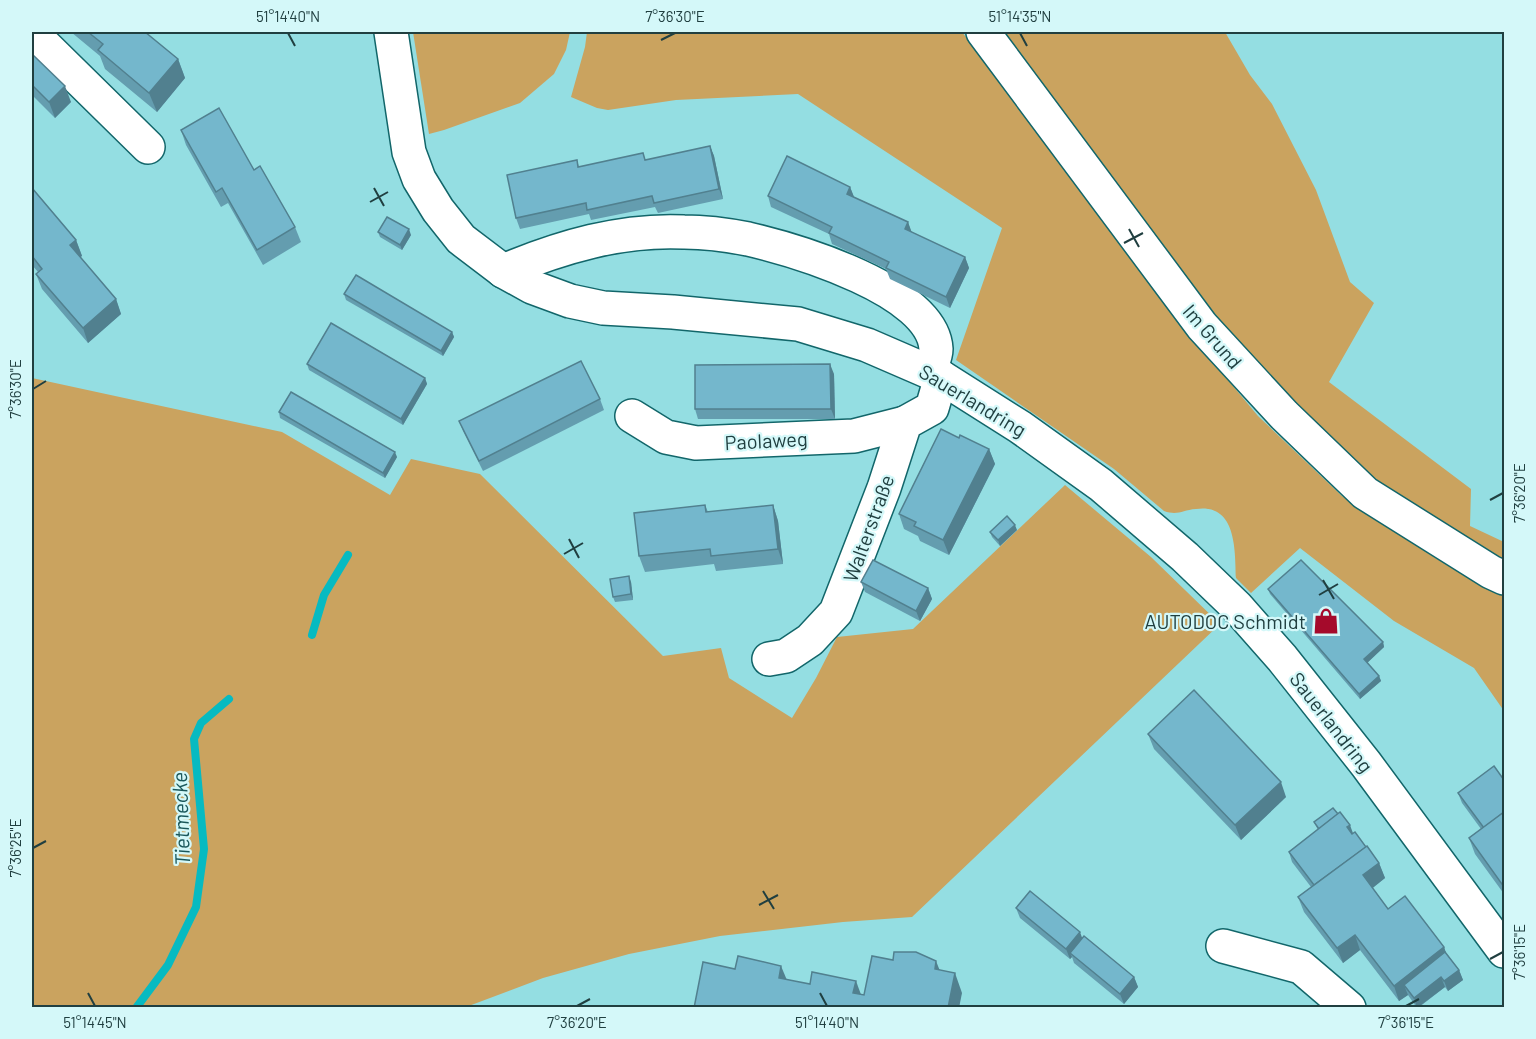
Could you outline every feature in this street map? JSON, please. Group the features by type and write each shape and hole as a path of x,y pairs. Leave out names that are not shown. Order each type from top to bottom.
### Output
{"street":[{"name":"Sauerlandring","path":"391,32 409,152 419,179 438,210 461,239 503,271 532,287 570,301 603,308 674,312 798,324 867,345 935,374 1020,427 1101,485 1185,557 1237,607 1282,658 1366,764 1504,951"},
{"name":"Im Grund","path":"983,32 1202,326 1284,415 1365,493 1504,578"},
{"path":"32,33 148,147"},
{"path":"503,271 548,253 604,238 684,232 745,238 811,256 862,278 920,314 931,334 936,350 932,408 905,423"},
{"name":"Paolaweg","path":"632,416 666,437 696,443 854,436 905,423"},
{"name":"Walterstraße","path":"769,659 786,656 810,640 836,612 884,488 905,423"},
{"path":"1223,946 1301,967 1349,1008"}],"shaded area":[{"path":"413,32 570,32 566,50 554,74 520,103 429,134"},
{"path":"587,32 962,32 1057,156 1167,307 1258,416 1342,496 1437,559 1504,594 1504,711 1474,668 1394,621 1300,548 1251,593 1236,578 1231,531 1219,513 1209,509 1177,513 1164,511 1114,469 956,360 1002,228 798,94 676,100 608,110 571,97"},
{"path":"1001,32 1225,32 1250,75 1272,104 1316,190 1350,282 1374,303 1329,382 1471,489 1470,526 1504,542 1504,562 1425,515 1373,477 1301,412 1221,322"},
{"path":"32,378 282,432 390,495 411,459 480,474 663,656 721,648 729,678 792,718 837,637 913,629 1065,485 1151,557 1220,624 912,917 843,922 720,936 629,954 543,978 466,1007 32,1008"}],"building":[{"path":"88,32 145,32 178,59 149,93 98,50 103,44"},
{"path":"32,54 65,86 49,102 32,85"},
{"path":"219,108 254,170 260,166 295,227 257,250 222,188 216,192 181,130"},
{"path":"710,146 719,189 654,203 652,196 587,210 586,203 516,218 507,175 577,160 578,167 643,153 645,160"},
{"path":"787,156 850,187 847,194 908,222 905,229 965,257 946,297 886,268 889,262 829,233 832,227 768,196"},
{"path":"32,188 76,240 70,245 116,299 83,328 36,274 42,269 32,256"},
{"path":"387,217 409,229 400,245 378,232"},
{"path":"356,275 452,332 441,351 344,294"},
{"path":"331,323 425,378 401,419 307,364"},
{"path":"581,361 600,399 479,461 459,421"},
{"path":"830,364 831,409 695,409 695,365"},
{"path":"291,392 395,452 383,473 279,412"},
{"path":"941,429 989,449 943,540 914,526 916,522 899,514"},
{"path":"705,505 706,512 773,505 778,549 711,556 710,549 639,556 634,513"},
{"path":"1007,516 1015,525 998,540 990,532"},
{"path":"873,560 928,588 916,611 861,582"},
{"name":"AUTODOC Schmidt","path":"1301,560 1383,642 1364,659 1379,676 1359,694 1268,589"},
{"path":"629,576 631,594 613,597 610,579"},
{"path":"1194,690 1281,782 1235,825 1148,734"},
{"path":"1494,766 1504,780 1504,812 1484,828 1458,793"},
{"path":"1333,808 1338,814 1319,829 1314,822"},
{"path":"1340,812 1350,825 1347,827 1352,834 1355,832 1366,847 1314,885 1289,852"},
{"path":"1504,812 1504,887 1469,838"},
{"path":"1367,846 1379,863 1363,875 1388,909 1405,896 1444,947 1394,986 1355,935 1337,948 1298,897"},
{"path":"1030,891 1080,932 1066,949 1016,908"},
{"path":"1084,936 1134,977 1120,994 1070,953"},
{"path":"894,952 916,952 936,961 935,969 955,973 948,1008 694,1008 703,962 735,969 738,956 781,966 779,978 810,984 812,972 856,981 853,993 864,995 872,956 893,960"},
{"path":"1445,952 1459,970 1444,981 1441,977 1414,998 1404,985"}],"waterway":[{"name":"Tietmecke","path":"312,635 324,595 348,555"},
{"name":"Tietmecke","path":"136,1008 168,965 196,907 204,849 194,739 201,723 229,699"}],"place":[{"name":"AUTODOC Schmidt","path":"1326,621"}]}
